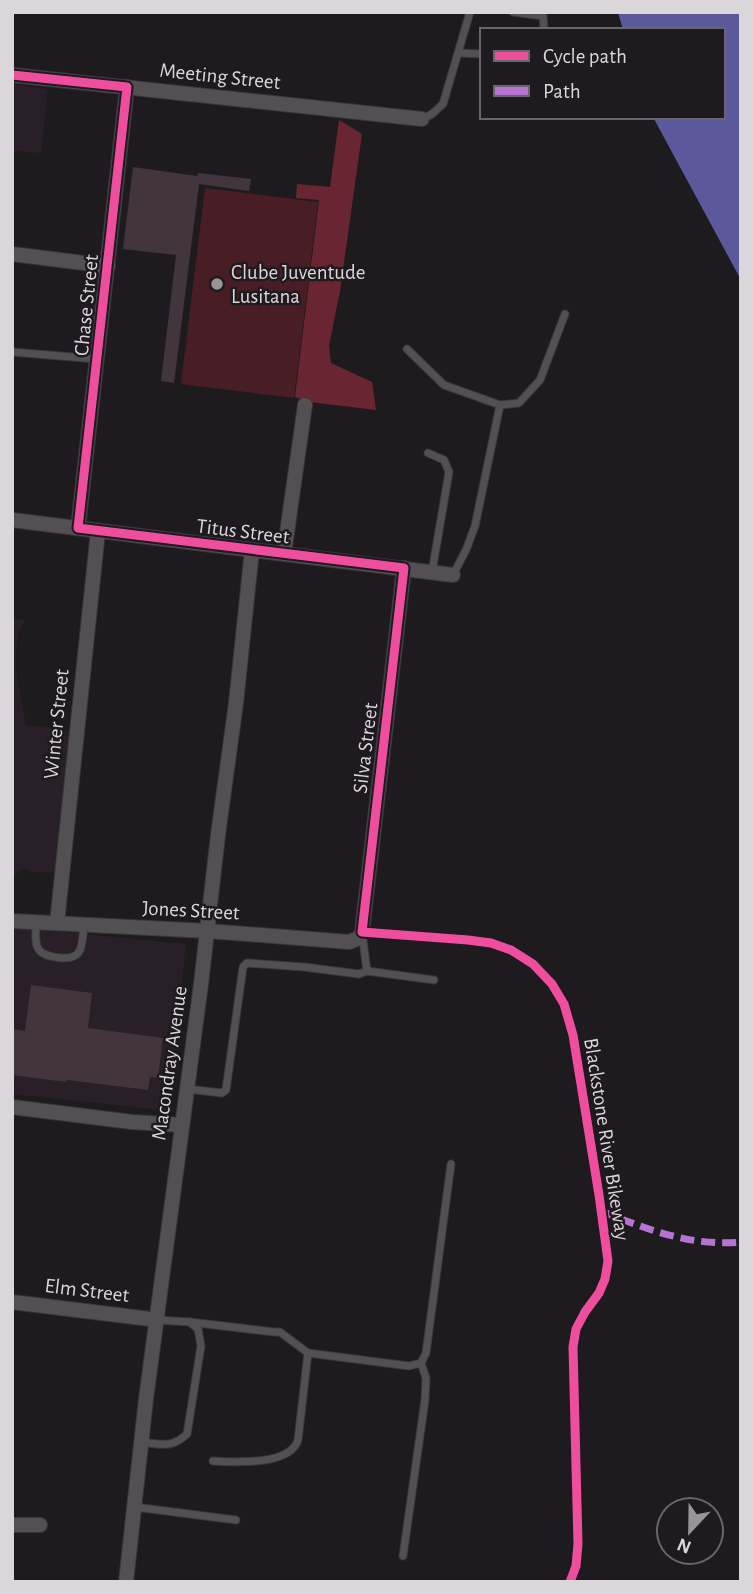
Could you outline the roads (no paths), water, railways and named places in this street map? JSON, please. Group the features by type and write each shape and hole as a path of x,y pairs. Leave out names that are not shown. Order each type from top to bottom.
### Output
{"street":[{"name":"Meeting Street","path":"12,75 422,119"},
{"name":"Chase Street","path":"78,528 127,87"},
{"path":"12,254 108,266"},
{"path":"284,554 305,405"},
{"name":"Titus Street","path":"12,520 404,568"},
{"name":"Winter Street","path":"57,923 98,531"},
{"name":"Macondray Avenue","path":"126,1582 141,1442 236,703 252,550"},
{"path":"404,568 453,575"},
{"name":"Silva Street","path":"362,932 404,568"},
{"name":"Jones Street","path":"12,921 208,931 349,942 359,938 362,932"},
{"path":"12,1107 132,1122 182,1125"},
{"name":"Elm Street","path":"12,1302 158,1320"},
{"path":"12,1525 40,1525"}],"lane":[{"path":"422,119 443,104 470,12"},
{"path":"513,12 543,16 544,28"},
{"path":"459,52 480,54"},
{"path":"407,349 444,384 500,405 519,403 540,380 565,314"},
{"path":"12,352 97,359"},
{"path":"453,575 475,526 500,405"},
{"path":"428,453 444,460 449,472 432,572"},
{"path":"36,922 36,944 39,951 65,958 75,956 80,951 84,925"},
{"path":"362,932 367,971"},
{"path":"187,1089 222,1093 226,1090 243,967 247,963 359,974 367,971 434,980"},
{"path":"403,1556 425,1399 425,1378 421,1363 426,1353 451,1164"},
{"path":"158,1320 280,1332 307,1353 409,1366 421,1363"},
{"path":"141,1442 169,1445 179,1442 187,1433 201,1346 198,1329 190,1322"},
{"path":"213,1461 250,1463 289,1454 295,1448 307,1353"},
{"path":"134,1507 236,1520"}],"place":[{"name":"Clube Juventude Lusitana","path":"217,284"}]}
